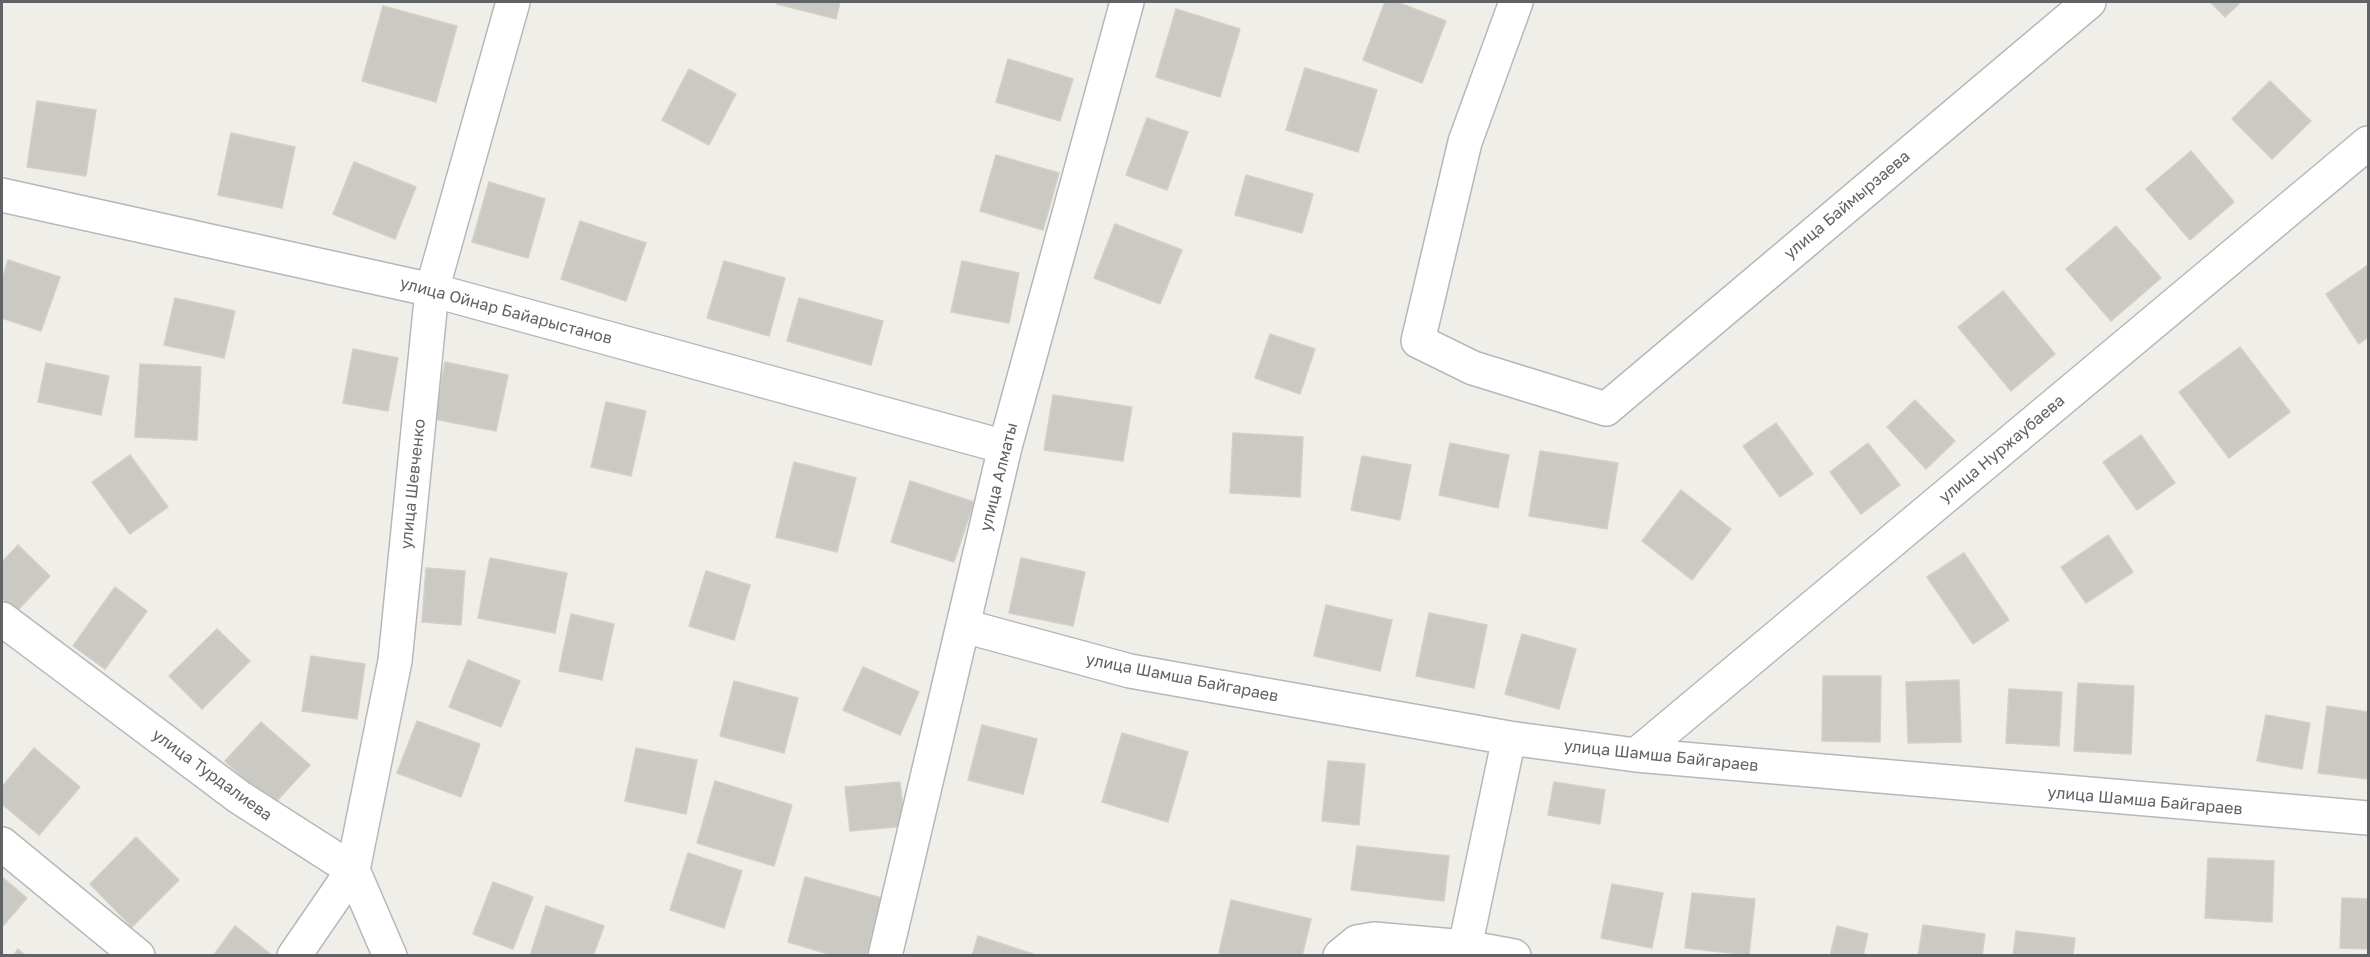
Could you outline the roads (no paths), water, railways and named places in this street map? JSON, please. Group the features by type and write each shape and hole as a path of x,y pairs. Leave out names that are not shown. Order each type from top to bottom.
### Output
{"street":[{"name":"улица Шевченко","path":"294,956 353,870 395,661 432,290 513,2"},
{"name":"улица Алматы","path":"885,956 1005,447 1127,2"},
{"name":"улица Баймырзаева","path":"1516,2 1465,142 1418,341 1473,368 1606,409 2089,2"},
{"name":"улица Нуржаубаева","path":"1636,755 2368,143"},
{"name":"улица Ойнар Байарыстанов","path":"2,195 432,290 1005,447"},
{"name":"улица Турдалиева","path":"2,619 239,798 353,870"},
{"name":"улица Шамша Байгараев","path":"964,626 1130,671 1509,738 1636,755 2248,810 2368,818"},
{"path":"1465,947 1509,738"},
{"path":"2,844 138,956"},
{"path":"353,870 390,956"},
{"path":"1340,956 1357,942 1374,939 1465,947 1514,956"}]}
